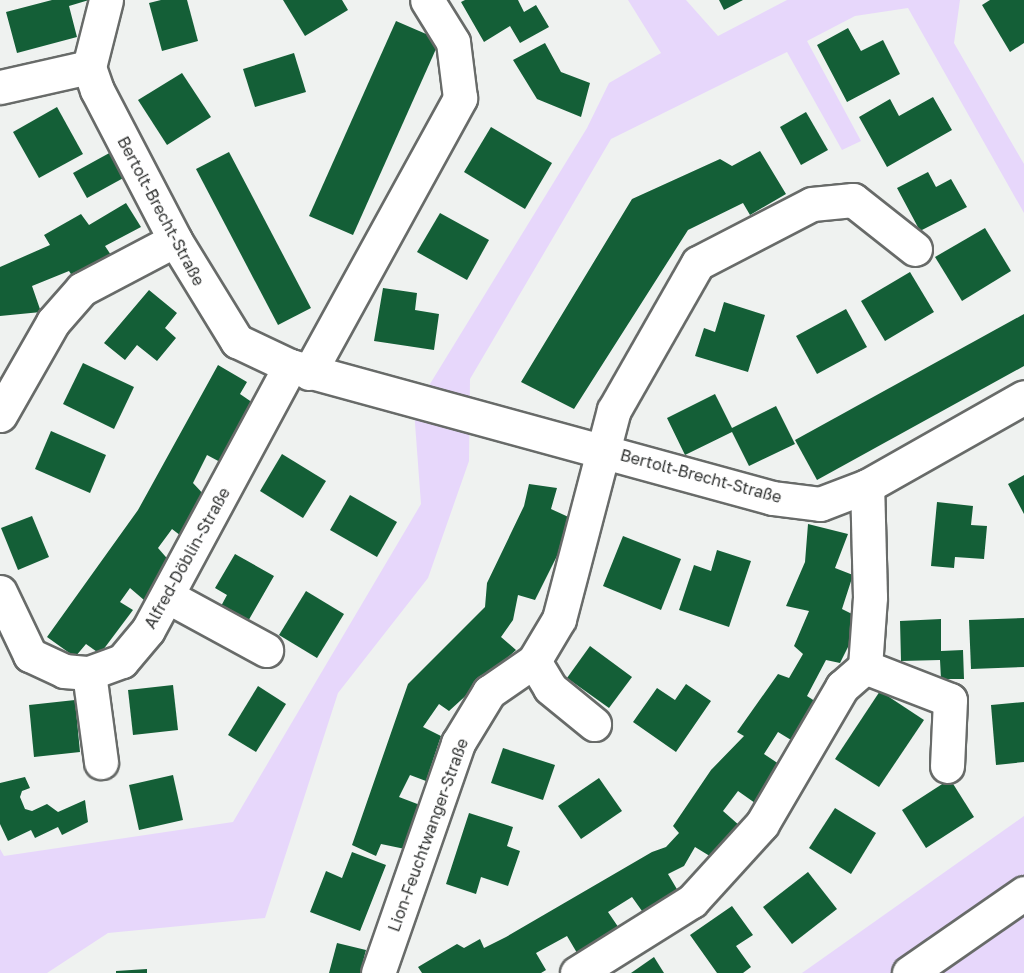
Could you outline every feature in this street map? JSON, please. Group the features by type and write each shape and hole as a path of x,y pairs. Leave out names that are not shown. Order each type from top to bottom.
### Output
{"street":[{"path":"0,87 89,67 106,0"},
{"path":"300,369 460,98 453,42 427,0"},
{"name":"Bertolt-Brecht-Straße","path":"89,67 97,90 175,240 237,341 300,369 604,449 772,498 820,504 867,486 1024,397"},
{"name":"Bertolt-Brecht-Straße","path":"604,449 614,410 698,263 812,204 853,200 915,249"},
{"path":"0,415 53,322 82,289 175,240"},
{"name":"Alfred-Döblin-Straße","path":"0,592 30,654 64,671 89,673 122,661 148,630 300,369"},
{"name":"Lion-Feuchtwanger-Straße","path":"378,973 458,743 489,692 534,661 559,619 604,449"},
{"path":"577,973 692,901 762,824 842,687 865,667 870,597 867,486"},
{"path":"167,596 266,651"},
{"path":"534,661 550,688 594,724"},
{"path":"865,667 950,700 947,766"},
{"path":"89,673 101,762"},
{"path":"909,973 1024,893"}],"shaded area":[{"path":"628,0 686,0 718,36 787,0 960,0 954,43 1024,164 1024,213 908,8 855,16 807,41 861,141 842,150 787,52 611,139 470,379 469,461 428,578 338,693 265,918 108,933 47,973 0,973 0,849 4,856 233,822 421,504 414,410 587,128 609,83 661,53"},
{"path":"1024,816 1024,973 802,973"}],"building":[{"path":"52,0 89,0 69,6 77,37 17,53 6,12"},
{"path":"161,0 187,0 198,41 162,51 149,3"},
{"path":"283,0 342,0 348,10 305,36"},
{"path":"465,0 518,0 524,12 536,5 549,27 520,43 510,26 484,42 461,2"},
{"path":"719,0 743,0 724,10"},
{"path":"990,0 1024,0 1024,43 1010,52 982,5"},
{"path":"396,21 440,40 353,235 309,216"},
{"path":"848,28 861,51 883,40 900,74 847,102 817,45"},
{"path":"545,43 561,72 590,83 581,117 537,99 513,60"},
{"path":"294,53 306,92 255,107 243,69"},
{"path":"182,73 211,117 167,145 138,100"},
{"path":"933,97 952,130 887,167 859,117 890,99 899,116"},
{"path":"57,107 83,154 39,178 13,132"},
{"path":"806,112 828,150 801,165 780,127"},
{"path":"491,127 552,163 525,209 464,172"},
{"path":"113,151 127,176 87,198 73,173"},
{"path":"760,151 786,194 750,215 743,203 688,230 574,409 521,382 632,199 720,159 732,166"},
{"path":"229,152 311,308 278,325 196,169"},
{"path":"928,172 936,187 951,179 967,207 920,231 897,188"},
{"path":"126,203 141,227 105,246 113,258 74,279 69,271 32,286 41,312 0,316 0,267 50,245 44,235 81,214 89,225"},
{"path":"440,213 489,240 467,280 417,252"},
{"path":"985,228 1011,271 962,301 935,257"},
{"path":"910,272 934,312 885,341 861,301"},
{"path":"383,288 417,293 415,310 439,314 434,350 374,341"},
{"path":"149,290 177,313 165,328 176,338 157,361 137,345 125,360 104,343"},
{"path":"724,302 765,315 748,372 695,356 704,328 715,332"},
{"path":"846,309 867,347 817,374 796,336"},
{"path":"1024,314 1024,366 817,480 795,440"},
{"path":"83,363 134,387 114,429 63,404"},
{"path":"218,365 247,382 240,394 256,405 222,463 207,455 193,483 207,498 185,539 172,529 158,548 172,564 144,600 130,588 120,602 133,610 100,654 86,644 75,657 47,637 138,510"},
{"path":"715,394 732,428 776,406 795,444 749,466 732,432 685,455 667,418"},
{"path":"51,431 106,455 90,493 35,469"},
{"path":"282,454 326,481 303,518 260,491"},
{"path":"1024,475 1024,514 1008,484"},
{"path":"529,484 557,488 551,509 575,520 535,600 518,595 513,620 501,637 516,650 449,711 439,704 423,727 441,736 426,781 410,775 399,797 420,805 405,849 381,844 376,856 352,845 408,684 485,607 487,583 524,506"},
{"path":"350,495 397,522 377,557 330,530"},
{"path":"937,502 973,506 971,525 987,526 984,559 955,557 954,568 931,566"},
{"path":"32,516 49,557 18,570 1,528"},
{"path":"808,524 848,534 835,568 853,575 842,609 862,619 840,663 826,660 807,696 821,705 796,743 778,732 764,754 782,766 755,803 738,791 723,811 740,826 713,858 695,847 684,866 668,874 681,896 647,918 632,897 608,912 623,934 580,958 567,936 536,953 546,970 541,973 422,973 418,967 457,944 464,948 480,939 484,948 506,937 652,852 666,847 679,833 673,826 711,770 744,736 737,732 778,674 789,678 803,654 794,646 809,611 786,606 805,562"},
{"path":"623,536 681,559 661,610 603,586"},
{"path":"717,550 751,561 729,627 679,610 694,565 711,571"},
{"path":"235,554 274,576 247,623 220,608 227,595 215,588"},
{"path":"306,591 344,614 317,658 279,635"},
{"path":"1024,618 1024,667 971,669 969,620"},
{"path":"941,619 941,651 963,650 964,679 941,679 940,660 901,661 900,621"},
{"path":"590,646 632,677 609,708 567,678"},
{"path":"686,684 711,701 676,752 633,722 657,688 675,700"},
{"path":"173,685 178,730 133,735 128,690"},
{"path":"258,686 286,704 256,752 228,735"},
{"path":"880,691 924,720 879,787 835,759"},
{"path":"75,700 80,752 34,757 29,705"},
{"path":"1024,702 1024,762 996,765 991,705"},
{"path":"503,748 555,765 543,800 491,783"},
{"path":"173,775 183,820 139,830 129,785"},
{"path":"25,777 30,788 22,791 20,797 25,809 32,811 47,804 58,812 85,800 88,822 62,835 58,827 35,838 31,830 8,841 0,824 0,783"},
{"path":"599,778 622,811 581,839 558,806"},
{"path":"950,779 974,817 926,848 902,810"},
{"path":"835,808 876,833 851,874 809,848"},
{"path":"469,813 513,827 507,846 520,851 508,886 481,877 476,894 446,884"},
{"path":"352,852 386,865 360,931 310,912 326,871 342,878"},
{"path":"808,872 837,909 792,944 763,907"},
{"path":"732,906 753,935 736,946 751,967 743,973 717,973 690,935"},
{"path":"337,943 366,950 360,973 329,973"},
{"path":"654,957 664,973 631,973"},
{"path":"147,969 147,973 116,973 116,971"}]}
